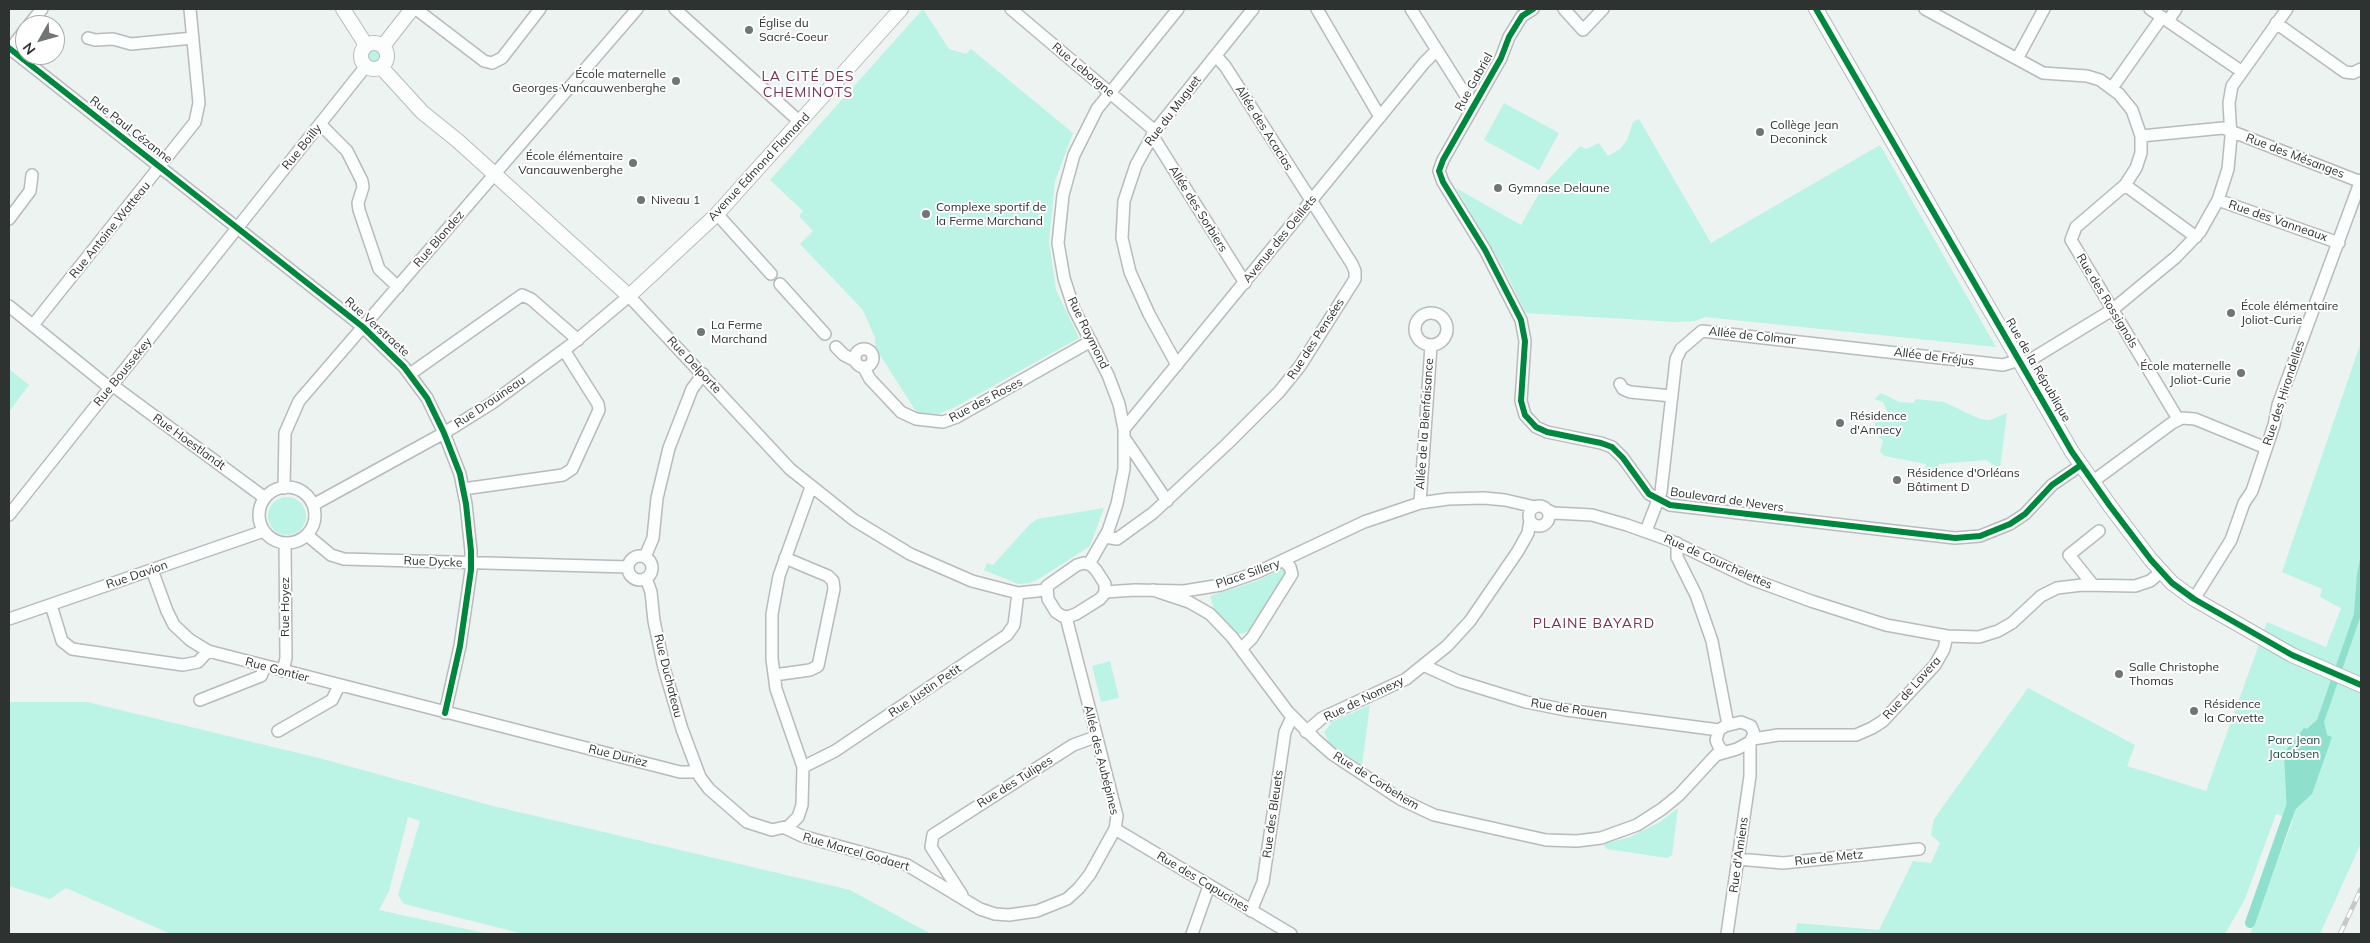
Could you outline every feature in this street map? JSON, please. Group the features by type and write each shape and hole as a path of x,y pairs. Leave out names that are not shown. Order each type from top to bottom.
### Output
{"street":[{"name":"Rue Antoine Watteau","path":"34,325 192,128 197,116 199,103 190,9"},
{"path":"343,9 366,45"},
{"path":"383,46 414,9 484,61 492,63 501,60 540,9"},
{"name":"Rue Blondez","path":"284,488 284,438 294,410 303,396 637,9"},
{"path":"675,9 800,122"},
{"name":"Avenue Edmond Flamand","path":"630,296 717,214 901,9"},
{"name":"Rue Leborgne","path":"1011,9 1154,133"},
{"name":"Rue du Muguet","path":"1177,365 1136,285 1122,238 1122,216 1128,186 1136,164 1154,133 1253,9"},
{"path":"1317,9 1380,117"},
{"path":"1411,9 1473,107"},
{"name":"Rue Gabriel","path":"1439,171 1443,160 1504,52 1509,37 1522,16 1533,9"},
{"path":"1564,9 1583,30 1603,9"},
{"name":"Rue des Rossignols","path":"1925,9 2046,74 2087,76 2112,88 2132,110 2141,136 2139,162 2125,185 2076,227 2071,235 2074,246 2178,419"},
{"path":"2017,59 2044,9"},
{"path":"2150,9 2241,71"},
{"path":"2112,88 2165,19 2176,9"},
{"path":"2020,362 2112,310 2176,257 2196,237 2218,200 2229,163 2229,99 2232,86 2287,9"},
{"name":"Rue Raymond","path":"1089,564 1105,537 1115,512 1122,485 1124,434 1112,385 1074,309 1066,287 1059,252 1059,219 1071,163 1089,123 1109,92 1175,10"},
{"name":"Rue de la République","path":"1820,10 2020,362 2081,465 2161,572 2194,599 2292,655 2361,685"},
{"path":"2276,23 2345,72 2353,73 2361,69"},
{"path":"88,38 96,40 113,39 131,44 193,38"},
{"path":"375,43 383,46 387,51 387,59 381,67 374,69 366,66 361,56 366,45 375,43"},
{"name":"Rue Paul Cézanne","path":"9,49 237,228"},
{"name":"Avenue des Oeillets","path":"1124,434 1177,365 1424,62 1438,50"},
{"name":"Allée des Acacias","path":"1216,56 1225,66 1311,201"},
{"name":"Rue Boilly","path":"237,228 366,66"},
{"name":"Rue Delporte","path":"381,67 416,107 630,296 784,462 811,487 858,523 910,554 972,581 1018,593 1046,590"},
{"path":"320,124 347,151 362,180 363,189 358,203 359,210 379,269 398,287"},
{"path":"2141,136 2223,128 2230,130"},
{"name":"Rue des Mésanges","path":"2230,130 2361,181"},
{"name":"Allée des Sorbiers","path":"1154,133 1245,283"},
{"name":"Boulevard de Nevers","path":"1439,171 1443,182 1485,250 1523,326 1525,346 1521,398 1524,412 1529,420 1536,427 1547,432 1612,447 1623,458 1644,489 1659,501 1678,506 1949,538 1968,538 1993,532 2016,521 2052,485 2081,465"},
{"path":"9,219 30,191 32,175"},
{"name":"Rue des Hirondelles","path":"2194,599 2231,540 2276,421 2278,406 2330,260 2339,242 2361,181"},
{"path":"2125,185 2196,237"},
{"name":"Rue des Vanneaux","path":"2218,200 2339,242"},
{"name":"Rue des Pensées","path":"1105,537 1114,540 1120,538 1167,501 1227,444 1288,381 1354,281 1353,266 1311,201"},
{"path":"717,214 771,274"},
{"name":"Rue Verstraete","path":"237,228 363,327 410,374 427,398 444,433 457,466 463,489 472,563 458,654 445,713"},
{"name":"Rue Boussekey","path":"9,515 237,228"},
{"path":"780,284 825,334"},
{"path":"410,374 522,295 531,298 578,340"},
{"name":"Rue Drouineau","path":"313,504 444,433 492,402 578,340 630,296"},
{"path":"9,306 111,387"},
{"name":"Allée de Colmar","path":"1646,531 1659,501 1678,352 1702,330 1849,346"},
{"name":"Rue des Roses","path":"836,347 844,355 854,360 858,366 864,368 870,379 901,412 921,421 943,422 957,417 1091,341"},
{"name":"Allée de la Bienfaisance","path":"1420,503 1430,346"},
{"name":"Allée de Fréjus","path":"1849,346 2003,365 2020,362"},
{"path":"854,360 859,350 865,349 870,351 873,355 873,361 864,368"},
{"path":"463,489 563,475 572,469 598,416 599,407 564,350"},
{"path":"645,557 653,538 657,498 669,448 692,389 703,374"},
{"path":"1620,384 1622,389 1630,392 1672,396"},
{"name":"Rue Hoestlandt","path":"111,387 265,498"},
{"path":"2092,482 2178,419 2195,419 2266,448"},
{"path":"1124,434 1167,501"},
{"path":"698,772 706,786 739,817 751,824 772,830 785,828 796,820 801,810 804,791 803,767 781,708 774,675 772,614 776,584 811,487"},
{"path":"284,488 301,491 313,504 314,521 307,535 296,542 285,543 273,540 264,531 259,514 265,498 273,491 284,488"},
{"path":"1283,560 1364,522 1420,503 1457,498 1492,499 1535,507 1540,506 1546,510 1548,518 1545,524 1536,526 1530,520 1530,512 1535,507"},
{"name":"Rue de Courchelettes","path":"1546,510 1554,513 1599,516 1646,531 1760,583 1848,614 1895,627 1947,636"},
{"name":"Rue de Nomexy","path":"1306,732 1322,718 1394,686 1425,666 1466,626 1518,552 1528,533 1530,520"},
{"name":"Rue de Nomexy","path":"1518,552 1545,524"},
{"name":"Rue Davion","path":"9,618 264,531"},
{"path":"2093,585 2069,555 2099,531"},
{"name":"Rue Dycke","path":"307,535 331,555 344,559 628,567"},
{"name":"Rue Hoyez","path":"283,671 286,658 285,543"},
{"path":"1677,544 1677,557 1696,595 1712,641 1724,728 1716,736 1716,742 1744,762 1750,776"},
{"path":"634,557 645,557 650,561 652,568 646,578 640,580 634,578 629,573 628,567 634,557"},
{"path":"774,675 810,670 818,666 834,588 833,580 828,576 785,558"},
{"name":"Place Sillery","path":"1105,592 1184,591 1215,586 1248,576 1283,560 1291,570 1290,577 1252,638 1240,649"},
{"path":"1089,564 1095,568 1104,581 1105,592 1097,601 1076,614 1066,617 1056,612 1048,600 1046,590 1051,582 1077,565 1089,564"},
{"name":"Rue Gontier","path":"152,570 174,625 190,640 208,651 445,713"},
{"path":"1947,636 1979,637 1993,634 2008,626 2047,593 2062,587 2093,585 2136,586 2150,580 2161,572"},
{"name":"Rue Duchateau","path":"646,578 652,592 654,621 664,668 682,729 698,772"},
{"name":"Rue de Corbehem","path":"1153,590 1182,599 1201,608 1223,627 1292,717 1306,732 1339,759 1400,799 1421,810 1474,825 1560,841 1601,838 1643,821 1674,800 1714,757 1728,751"},
{"name":"Rue Justin Petit","path":"803,767 835,751 1007,635 1014,625 1018,593"},
{"path":"51,605 62,641 72,649 183,665 198,662 208,651"},
{"name":"Allée des Aubépines","path":"990,913 1009,915 1037,911 1067,899 1087,878 1115,830 1114,801 1095,737 1066,617"},
{"name":"Rue de Lavera","path":"1728,751 1751,740 1778,735 1849,735 1866,732 1882,721 1935,665 1944,650 1947,636"},
{"name":"Rue de Rouen","path":"1425,666 1458,682 1526,702 1561,709 1724,728 1741,722 1747,723 1753,730 1751,740"},
{"path":"200,700 261,676 265,667"},
{"path":"278,731 332,700 339,686"},
{"name":"Rue Duriez","path":"445,713 683,773 698,772"},
{"name":"Rue des Bleuets","path":"1251,911 1263,882 1284,732 1292,717"},
{"name":"Rue des Tulipes","path":"964,899 931,847 931,837 936,831 1076,743 1095,737"},
{"name":"Rue d'Amiens","path":"1728,934 1750,776 1751,740"},
{"name":"Rue Marcel Godaert","path":"785,828 802,836 907,865 990,913"},
{"name":"Rue des Capucines","path":"1115,830 1291,934"},
{"name":"Rue de Metz","path":"1738,859 1783,862 1919,849"},
{"path":"1192,934 1210,886"}],"green space":[{"name":"Complexe sportif de la Ferme Marchand","path":"923,9 949,49 966,54 971,49 1073,133 1055,181 1049,241 1056,290 1079,338 939,414 917,413 875,347 875,338 863,310 800,244 813,231 799,216 803,211 770,180"},
{"path":"371,49 377,49 381,56 377,63 371,63 367,59 367,53"},
{"path":"1504,103 1559,133 1539,170 1484,140"},
{"path":"1639,119 1711,243 1880,145 1996,347 1705,317 1695,321 1675,322 1526,313 1503,267 1456,188 1521,225 1545,183 1580,146 1586,149 1599,143 1608,156 1620,149 1627,140 1633,122"},
{"name":"Parc Jean Jacobsen","path":"2361,342 2361,843 2320,934 2250,934 2293,820 2276,814 2245,899 2225,934 1795,934 1797,923 1879,930 1913,861 1931,863 1940,843 1931,835 1934,819 2028,688 2135,745 2127,766 2206,791 2267,622 2326,647 2341,608 2320,597 2322,589 2282,572"},
{"path":"9,369 29,385 9,412"},
{"path":"1881,393 1899,402 1913,403 1916,399 1944,402 1980,419 1990,420 2007,413 2000,469 1986,460 1939,464 1939,477 1926,474 1926,464 1885,456 1880,452 1883,441 1874,432 1875,423 1884,420 1888,413 1883,402 1874,399"},
{"path":"287,497 300,503 306,516 300,529 287,535 274,529 268,516 274,503"},
{"path":"1104,508 1090,546 1039,579 1029,583 1018,584 984,570 987,563 993,565 1029,525 1037,519"},
{"path":"1284,568 1285,574 1250,629 1245,633 1237,634 1215,612 1210,596 1257,581"},
{"path":"1110,661 1119,698 1101,702 1092,666"},
{"path":"9,702 87,702 319,758 493,806 850,890 931,934 524,934 404,904 398,895 420,821 408,817 389,891 379,910 489,934 171,934 66,888 50,899 9,886"},
{"path":"1370,705 1362,765 1330,744 1324,732 1332,722"},
{"path":"1678,808 1672,855 1667,858 1607,849 1603,844 1630,837 1660,822"}],"shaded area":[{"path":"2361,554 2361,615 2324,722 2327,735 2332,737 2312,794 2290,814 2287,813 2284,753 2304,728 2307,729 2317,720 2354,614 2357,574"}],"waterway":[{"path":"2250,923 2293,801"}],"railway":[{"path":"2340,934 2361,889"}],"cycle path":[{"path":"1533,9 1522,16 1509,37 1501,58 1443,160 1439,171 1443,182 1485,250 1521,320 1525,341 1521,401 1525,415 1536,427 1547,432 1612,447 1623,458 1649,494 1670,505 1955,538 1980,536 2010,524 2025,514 2052,485 2081,465"},
{"path":"1816,9 2072,452 2151,560 2172,583 2194,599 2292,655 2361,685"},
{"path":"9,48 363,327 404,367 427,398 444,433 460,474 466,504 471,551 471,570 460,646 445,713"}],"place":[{"name":"Église du Sacré-Coeur","path":"749,30"},
{"name":"École maternelle Georges Vancauwenberghe","path":"676,81"},
{"name":"Collège Jean Deconinck","path":"1760,132"},
{"name":"École élémentaire Vancauwenberghe","path":"633,163"},
{"name":"Gymnase Delaune","path":"1498,188"},
{"name":"Niveau 1","path":"641,200"},
{"name":"Complexe sportif de la Ferme Marchand","path":"926,214"},
{"name":"École élémentaire Joliot-Curie","path":"2231,313"},
{"name":"La Ferme Marchand","path":"701,332"},
{"name":"École maternelle Joliot-Curie","path":"2241,373"},
{"name":"Résidence d'Annecy","path":"1840,423"},
{"name":"Résidence d'Orléans Bâtiment D","path":"1897,480"},
{"name":"Salle Christophe Thomas","path":"2119,674"},
{"name":"Résidence la Corvette","path":"2194,711"}],"district":[{"name":"LA CITÉ DES CHEMINOTS","path":"808,86"},
{"name":"PLAINE BAYARD","path":"1594,624"}]}
